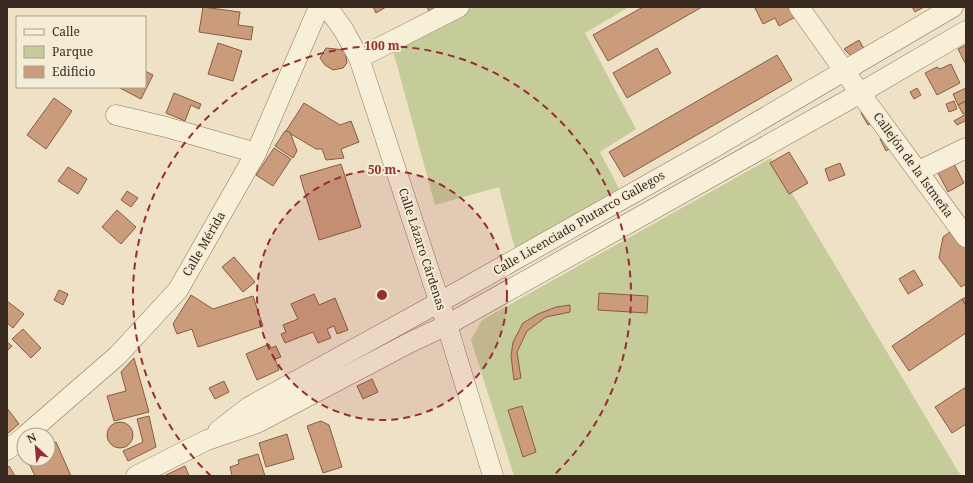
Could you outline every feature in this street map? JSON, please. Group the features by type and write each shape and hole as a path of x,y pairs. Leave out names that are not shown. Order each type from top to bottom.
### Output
{"street":[{"name":"Calle Mérida","path":"35,427 118,355 178,290 256,153 319,7"},
{"name":"Calle Lázaro Cárdenas","path":"327,7 343,29 359,58 447,325 493,476"},
{"path":"359,58 459,7"},
{"name":"Callejón de la Istmeña","path":"799,7 966,237"},
{"name":"Calle Licenciado Plutarco Gallegos","path":"206,440 249,407 712,148 953,7"},
{"name":"Calle Licenciado Plutarco Gallegos","path":"136,476 206,440 257,423 409,343 447,325 860,93 966,31"},
{"path":"116,115 173,129 256,153"},
{"path":"712,148 724,170"},
{"path":"919,171 966,148"},
{"name":"Calle Mérida","path":"7,450 16,443"}],"green space":[{"path":"473,7 629,7 585,33 636,129 600,152 619,189 515,249 499,187 435,205 392,47"},
{"path":"771,158 961,476 514,476 471,340 482,320"}],"building":[{"path":"203,7 240,12 238,25 253,27 251,40 199,32"},
{"path":"373,7 386,7 376,13"},
{"path":"427,7 446,7 431,15"},
{"path":"643,7 702,7 608,61 593,35"},
{"path":"795,7 799,15 779,26 775,18 763,24 755,8"},
{"path":"912,7 924,7 915,12"},
{"path":"859,40 866,52 854,59 844,49"},
{"path":"218,43 242,51 233,81 208,74"},
{"path":"966,45 966,63 965,63 958,49"},
{"path":"326,48 345,50 347,63 343,68 333,70 325,65 320,58"},
{"path":"657,48 671,73 627,98 613,73"},
{"path":"777,55 792,80 624,177 609,152"},
{"path":"951,64 960,83 937,95 925,73 937,67 940,69"},
{"path":"146,72 153,75 141,99 120,88 146,88"},
{"path":"917,88 921,95 914,99 910,92"},
{"path":"966,88 966,101 958,105 953,94"},
{"path":"174,93 201,104 199,109 191,105 185,121 166,113"},
{"path":"54,98 72,111 46,149 27,135"},
{"path":"954,101 957,109 949,112 946,104"},
{"path":"966,101 966,112 963,114 958,105"},
{"path":"304,103 340,125 351,121 359,142 341,149 344,158 326,160 322,149 316,149 286,131"},
{"path":"870,108 877,120 868,125 861,113"},
{"path":"966,114 966,123 965,121 957,125 954,121"},
{"path":"285,131 290,132 297,151 293,158 275,146"},
{"path":"889,134 896,145 886,151 880,139"},
{"path":"274,148 291,159 273,186 256,175"},
{"path":"789,152 808,183 789,194 770,163"},
{"path":"840,163 845,175 829,181 825,169"},
{"path":"341,164 361,227 319,240 300,176"},
{"path":"954,164 964,183 948,192 936,169"},
{"path":"68,167 87,179 78,194 58,181"},
{"path":"127,191 138,198 131,207 121,200"},
{"path":"117,210 136,227 121,244 102,227"},
{"path":"957,227 966,239 966,284 961,287 939,258 943,237"},
{"path":"234,257 255,282 243,292 222,267"},
{"path":"914,270 923,285 908,294 899,279"},
{"path":"59,290 68,294 63,305 54,300"},
{"path":"599,293 648,296 647,313 598,310"},
{"path":"314,294 319,305 335,298 348,330 337,334 334,326 327,329 331,338 318,343 313,332 285,343 281,334 286,332 283,325 298,319 291,304"},
{"path":"191,295 213,309 253,296 263,326 198,347 192,329 177,334 173,324"},
{"path":"966,297 966,306 962,299"},
{"path":"962,299 966,306 966,333 909,371 892,346"},
{"path":"7,301 24,314 13,328 7,323"},
{"path":"570,305 570,312 546,317 527,331 517,352 521,378 514,380 511,356 513,342 523,323 538,314 556,307"},
{"path":"23,329 41,348 31,358 12,339"},
{"path":"7,342 12,346 7,351"},
{"path":"269,344 271,348 276,346 281,357 275,359 279,370 257,380 246,354"},
{"path":"134,358 149,412 114,421 107,396 126,391 121,372"},
{"path":"372,379 378,392 363,399 357,386"},
{"path":"224,381 229,392 215,399 209,388"},
{"path":"966,387 966,424 952,433 935,407"},
{"path":"522,406 536,452 523,457 508,410"},
{"path":"7,408 19,424 7,434"},
{"path":"149,416 156,447 128,461 123,451 143,442 137,419"},
{"path":"321,421 329,425 342,467 323,473 307,426"},
{"path":"120,422 129,426 133,435 129,444 120,448 111,444 107,435 111,426"},
{"path":"287,434 294,459 266,467 259,443"},
{"path":"56,442 71,476 35,476 31,467 56,467"},
{"path":"258,454 265,476 232,476 230,467 239,464 238,460"},
{"path":"9,466 15,476 7,476 7,468"},
{"path":"185,466 189,476 164,476"}]}
